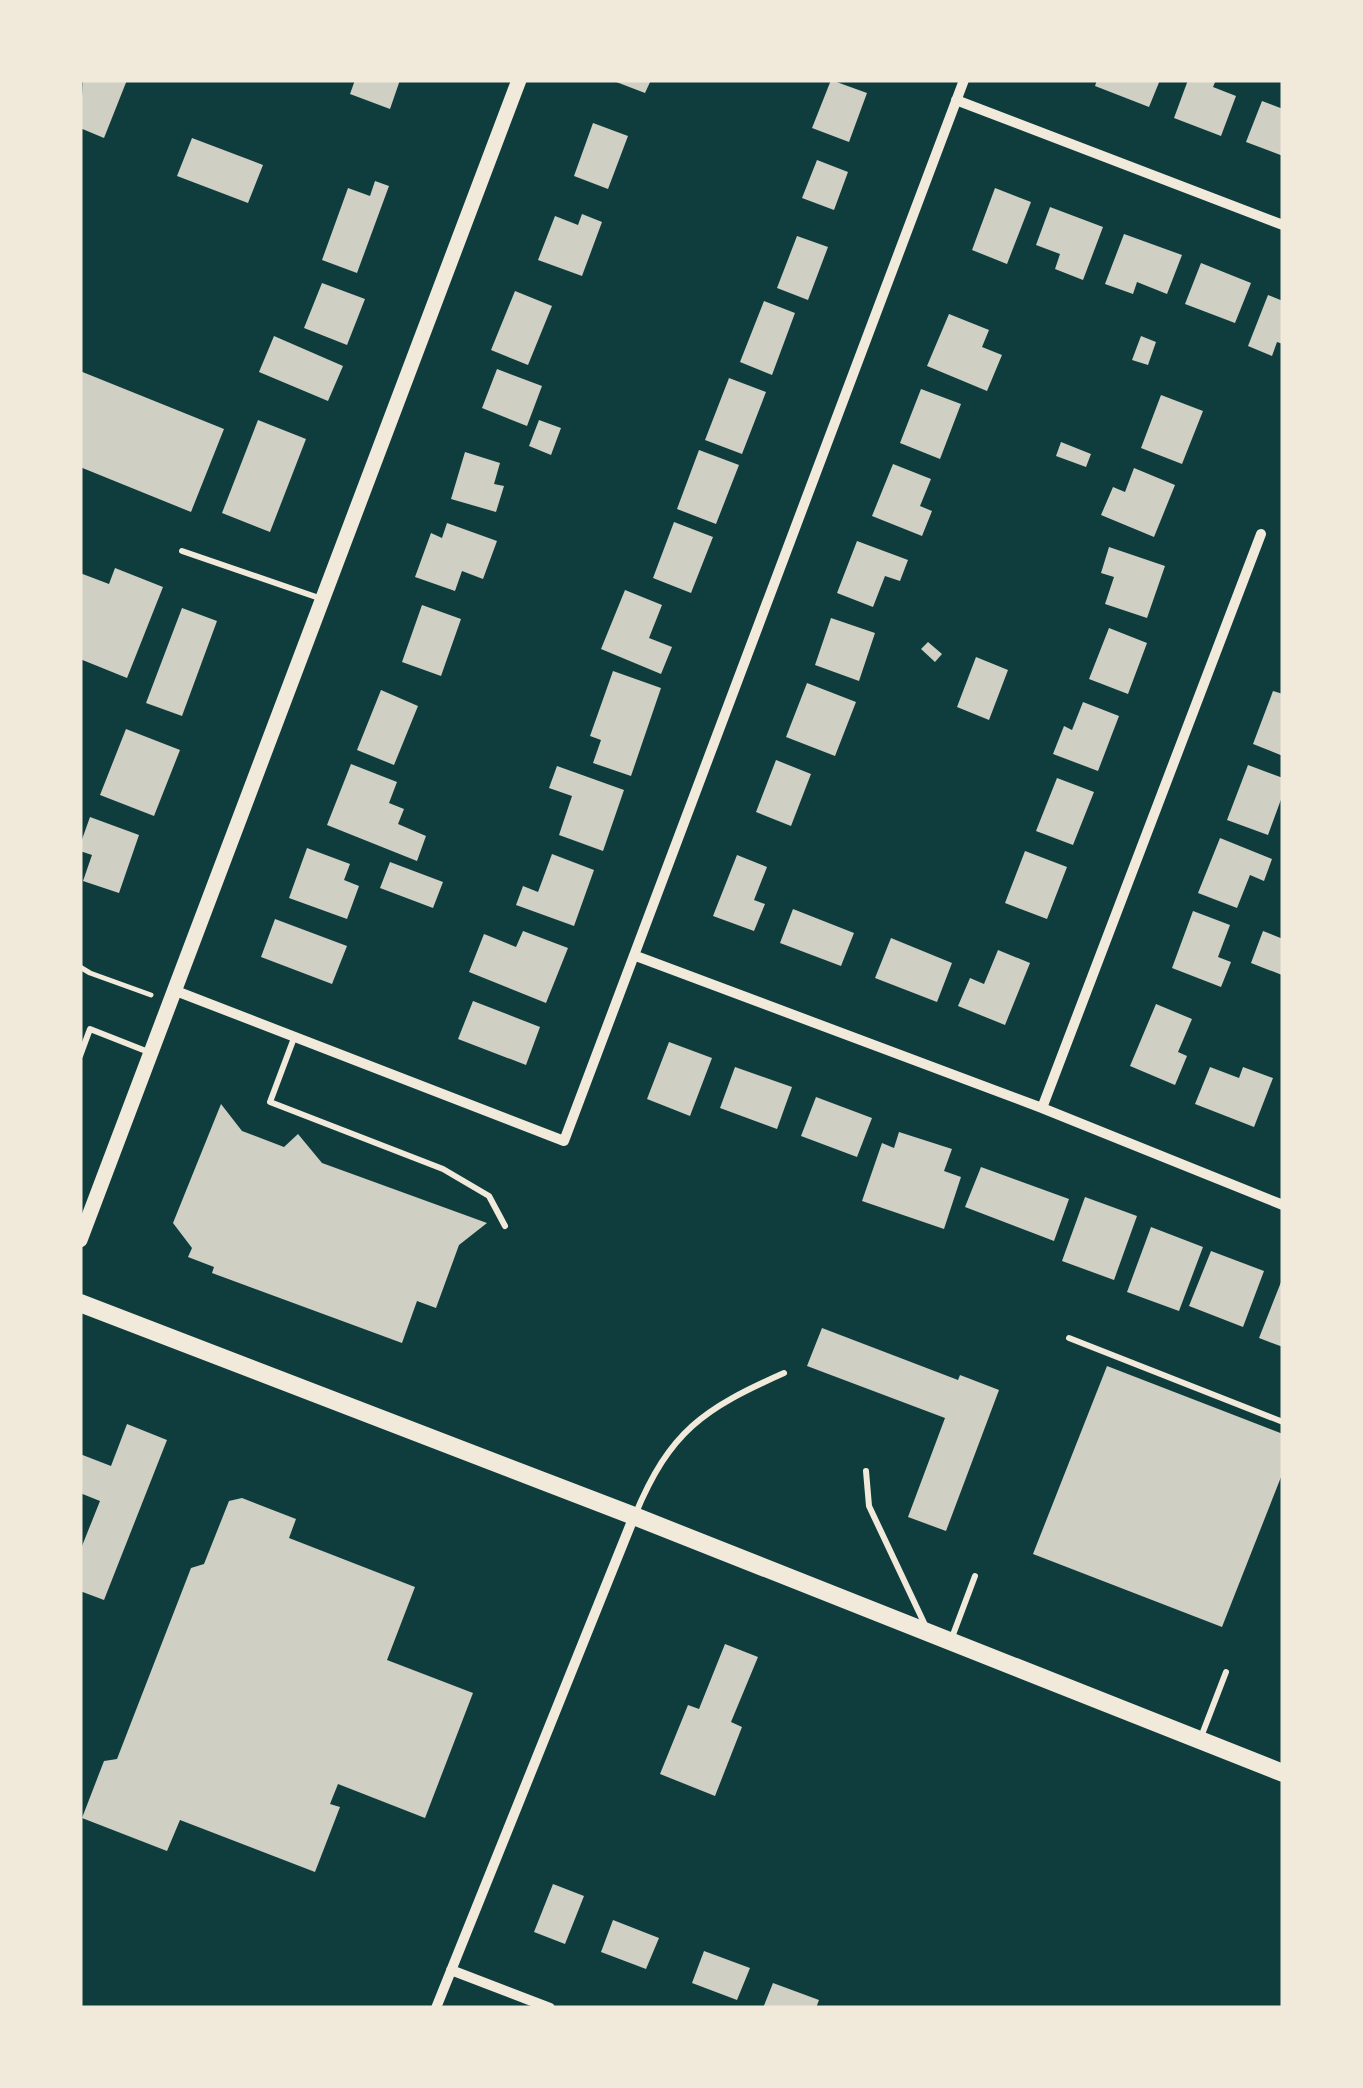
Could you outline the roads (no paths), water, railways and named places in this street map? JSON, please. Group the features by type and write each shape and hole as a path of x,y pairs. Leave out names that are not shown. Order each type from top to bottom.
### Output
{"main road":[{"path":"80,1302 634,1516 1283,1774"}],"street":[{"path":"80,1240 519,80"},
{"path":"174,997 294,1038 564,1142 964,80"},
{"path":"956,100 1283,224"},
{"path":"1042,1108 1261,534"},
{"path":"636,956 1042,1108 1283,1205"},
{"path":"436,2008 634,1516"},
{"path":"451,1970 550,2008"}],"lane":[{"path":"182,550 322,598"},
{"path":"80,1056 90,1029 152,1053"},
{"path":"294,1038 270,1102 442,1169 488,1196 505,1226"},
{"path":"1069,1338 1283,1422"},
{"path":"634,1516 649,1481 694,1421 784,1373"},
{"path":"866,1471 869,1506 928,1633"},
{"path":"950,1642 975,1576"},
{"path":"1200,1740 1226,1672"}]}
